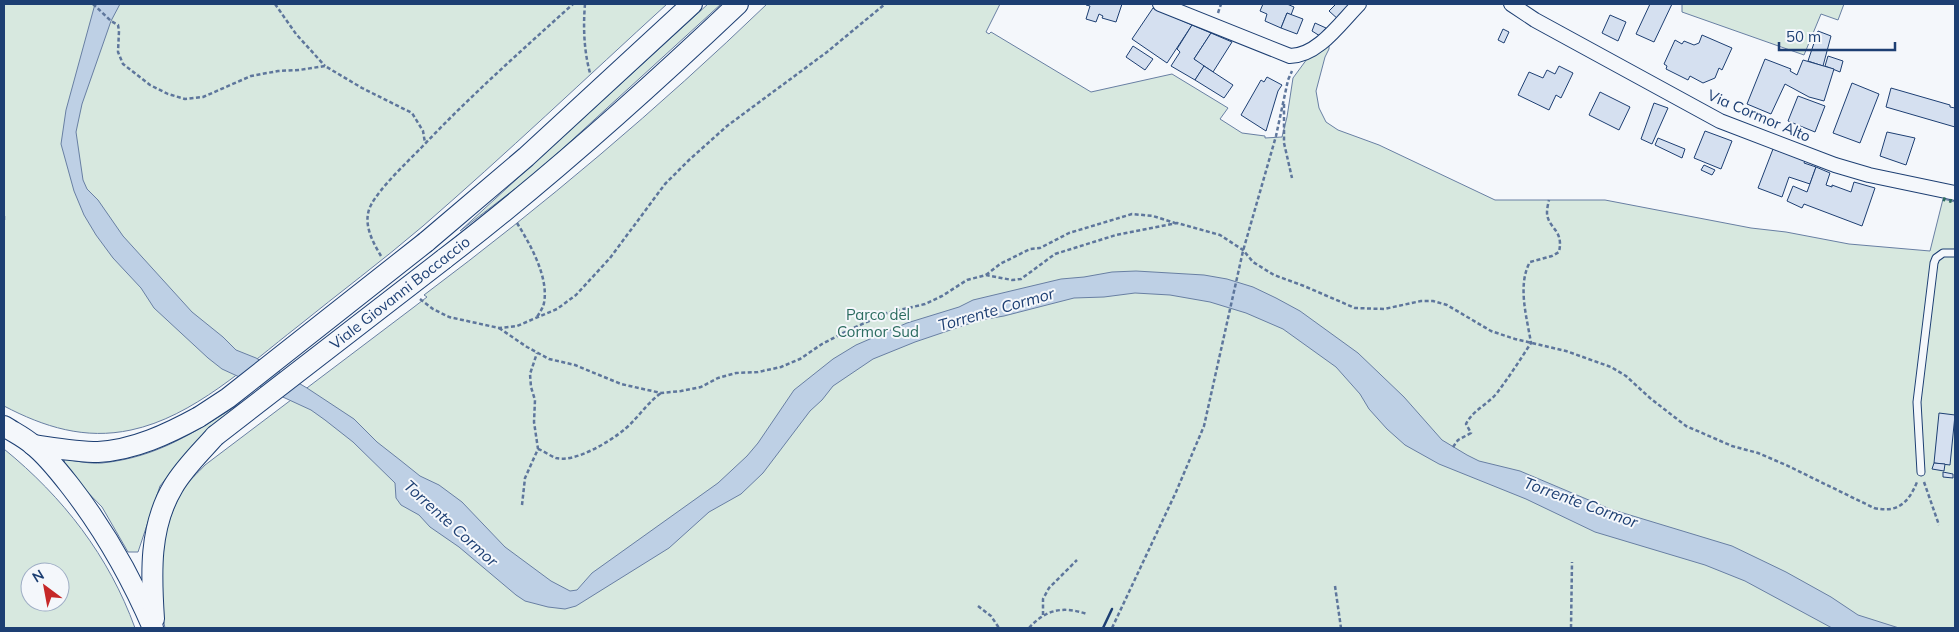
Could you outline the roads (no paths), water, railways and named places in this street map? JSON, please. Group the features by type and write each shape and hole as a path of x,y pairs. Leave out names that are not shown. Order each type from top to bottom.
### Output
{"main road":[{"name":"Viale Giovanni Boccaccio","path":"33,444 60,449 98,452 120,449 172,432 228,398 426,242 490,189 692,4"},
{"name":"Viale Giovanni Boccaccio","path":"154,628 152,551 161,512 173,487 215,436 508,208 616,115 738,4"},
{"path":"4,426 33,444 61,475 88,510 113,547 154,628"}],"street":[{"path":"1160,4 1282,54 1299,56 1317,47 1359,4"},
{"name":"Via Cormor Alto","path":"1511,4 1536,20 1720,120 1835,165 1869,175 1955,193"}],"lane":[{"path":"1921,472 1917,402 1934,263 1936,258 1943,253 1955,253"}],"water":[{"name":"Torrente Cormor","path":"95,4 120,4 111,21 82,104 76,132 83,180 87,189 98,200 123,236 192,312 236,350 256,358 354,419 377,442 420,476 439,485 462,502 505,547 551,581 570,591 577,590 592,573 718,483 758,443 794,390 833,359 856,345 907,323 959,307 973,300 1061,279 1112,272 1136,271 1204,275 1227,279 1253,287 1300,311 1358,353 1404,397 1442,440 1467,455 1479,461 1520,471 1610,509 1732,546 1786,572 1831,597 1858,615 1899,628 1832,628 1745,581 1705,565 1595,532 1526,499 1439,464 1405,445 1369,409 1360,394 1336,367 1283,329 1246,313 1210,302 1170,295 1135,293 1074,298 1004,316 980,320 915,342 873,359 833,386 810,411 763,473 741,494 709,512 669,548 576,606 565,609 525,601 459,547 430,527 419,515 401,505 396,498 395,483 353,442 325,420 311,410 222,369 208,358 154,308 141,288 113,258 96,235 84,215 74,191 61,144 66,110"}],"park label":[{"name":"Parco del Cormor Sud","path":"878,324"}]}
